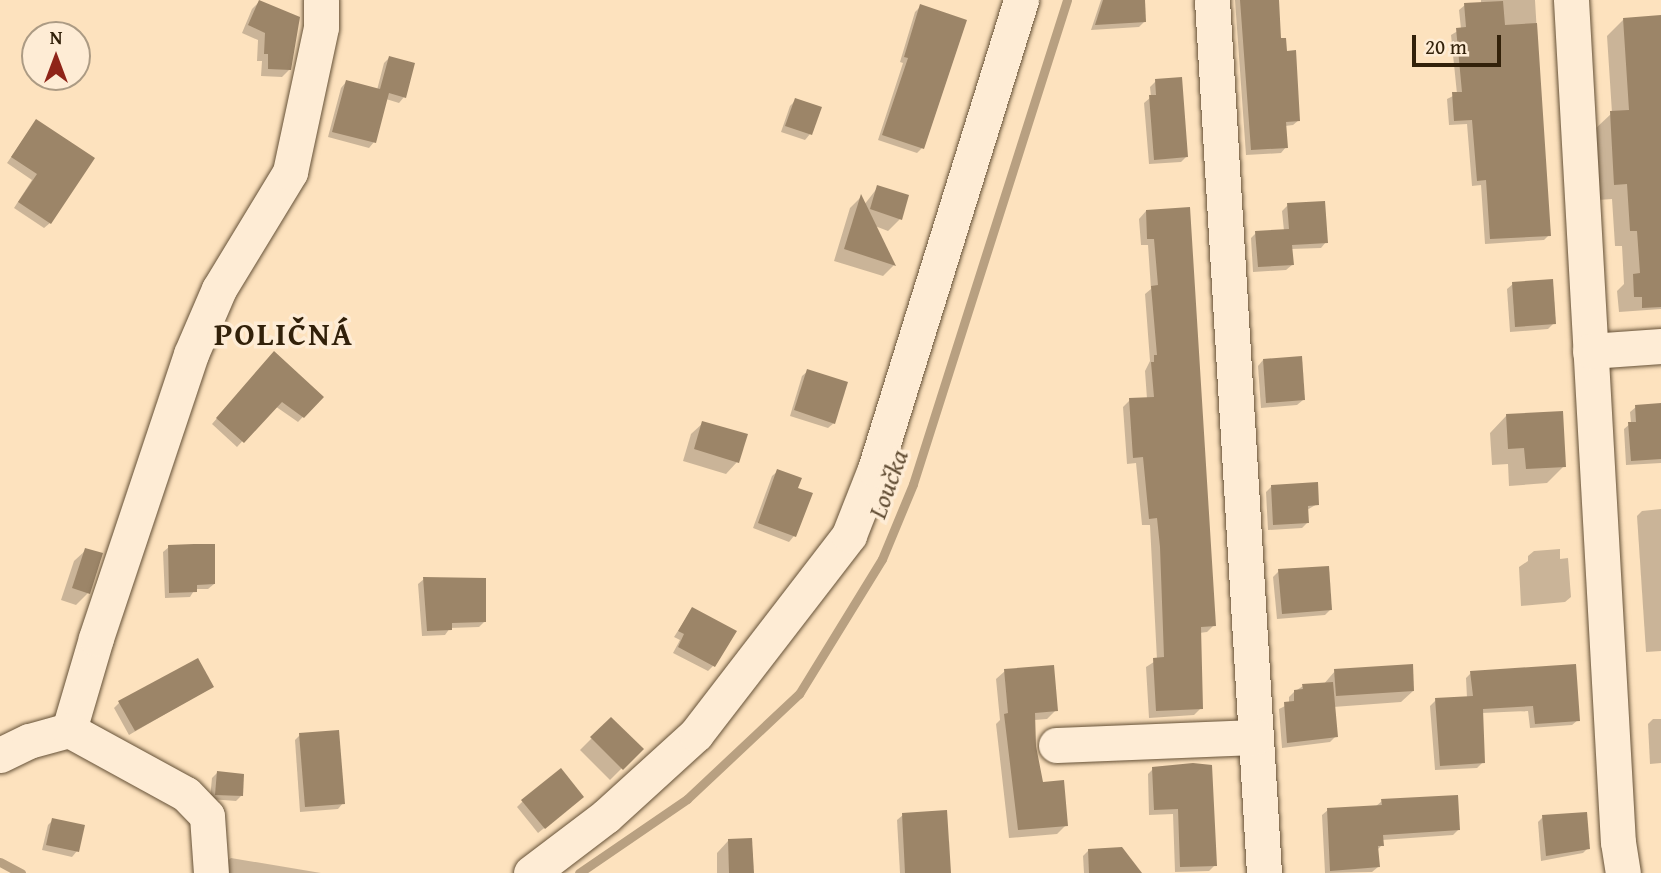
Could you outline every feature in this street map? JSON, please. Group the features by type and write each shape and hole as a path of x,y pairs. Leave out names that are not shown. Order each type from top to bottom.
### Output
{"street":[{"path":"69,730 96,638 191,354 219,289 290,172 321,27 321,0"},
{"path":"531,873 606,816 696,734 849,535 875,469 1021,0"},
{"path":"1212,0 1264,873"},
{"path":"1571,0 1618,842 1622,873"},
{"path":"1590,351 1661,346"},
{"path":"0,755 29,741 69,730 186,794 207,816 211,873"},
{"path":"1056,746 1256,737"}],"building":[{"path":"259,0 300,17 291,70 268,69 268,54 264,54 265,33 248,25"},
{"path":"1103,0 1145,0 1146,22 1095,25"},
{"path":"1240,0 1279,0 1281,38 1286,38 1287,51 1296,50 1300,121 1286,122 1288,148 1251,150"},
{"path":"1503,1 1505,25 1537,23 1551,236 1490,239 1486,180 1477,181 1472,120 1454,121 1452,92 1462,92 1456,28 1466,27 1464,3"},
{"path":"920,4 967,20 924,149 882,135 908,58 904,57"},
{"path":"1661,15 1661,307 1642,308 1642,297 1634,297 1633,274 1640,273 1637,231 1630,231 1627,184 1614,185 1610,111 1629,110 1623,18"},
{"path":"389,56 415,63 406,98 389,93 376,143 332,132 346,80 380,89"},
{"path":"1182,77 1188,157 1154,160 1149,95 1156,95 1155,79"},
{"path":"795,98 822,107 812,135 785,126"},
{"path":"36,119 95,158 51,224 18,202 37,174 11,157"},
{"path":"877,185 909,195 902,220 870,209"},
{"path":"861,194 896,266 844,249"},
{"path":"1325,201 1328,243 1292,245 1294,265 1258,267 1255,231 1289,229 1287,203"},
{"path":"1190,207 1216,626 1201,627 1203,709 1156,711 1153,658 1164,657 1160,547 1157,518 1149,519 1143,457 1133,458 1129,398 1154,397 1151,362 1154,362 1154,355 1157,355 1151,286 1158,285 1154,239 1147,239 1146,210"},
{"path":"1553,279 1556,324 1515,327 1512,282"},
{"path":"274,351 324,397 304,418 282,402 244,443 216,418"},
{"path":"1302,356 1305,400 1266,403 1263,359"},
{"path":"807,369 848,382 835,424 794,410"},
{"path":"1661,403 1661,459 1631,461 1628,422 1636,422 1635,405"},
{"path":"1563,411 1566,467 1526,469 1524,448 1508,449 1506,414"},
{"path":"702,421 748,434 739,463 694,449"},
{"path":"777,469 802,478 798,488 813,493 796,537 758,523"},
{"path":"1318,482 1319,505 1308,506 1309,523 1273,525 1271,485"},
{"path":"215,544 215,584 197,585 197,592 169,593 168,545"},
{"path":"85,548 103,553 90,594 72,588"},
{"path":"1329,566 1332,610 1282,614 1278,569"},
{"path":"423,577 486,578 486,622 452,623 452,630 427,631"},
{"path":"692,607 737,631 715,667 678,647 684,634 678,631"},
{"path":"198,658 214,687 135,731 118,701"},
{"path":"1413,664 1414,691 1336,696 1334,669"},
{"path":"1576,664 1580,721 1535,724 1533,706 1483,709 1485,763 1440,766 1435,698 1473,696 1470,671"},
{"path":"1054,665 1058,711 1035,713 1036,746 1043,782 1064,780 1068,826 1018,830 1004,714 1008,713 1004,669"},
{"path":"1333,682 1338,737 1287,743 1284,702 1294,701 1294,690 1303,689 1302,684"},
{"path":"611,717 644,749 623,770 590,737"},
{"path":"339,730 345,804 305,807 299,733"},
{"path":"1193,763 1212,765 1217,866 1180,867 1178,809 1154,810 1152,767"},
{"path":"561,768 584,797 545,829 521,800"},
{"path":"217,771 244,774 243,796 215,795"},
{"path":"1458,795 1460,830 1383,835 1384,846 1378,846 1380,867 1330,871 1327,808 1382,805 1381,799"},
{"path":"947,810 951,873 905,873 902,813"},
{"path":"1587,812 1590,849 1546,856 1542,815"},
{"path":"52,818 85,825 79,852 46,845"},
{"path":"752,838 754,873 729,873 728,839"},
{"path":"1122,847 1142,873 1089,873 1088,849"}],"waterway":[{"name":"Loučka","path":"579,873 687,799 799,694 882,559 913,484 1067,0"},
{"name":"Loučka","path":"0,862 21,873"}],"district":[{"name":"POLIČNÁ","path":"284,334"}]}
